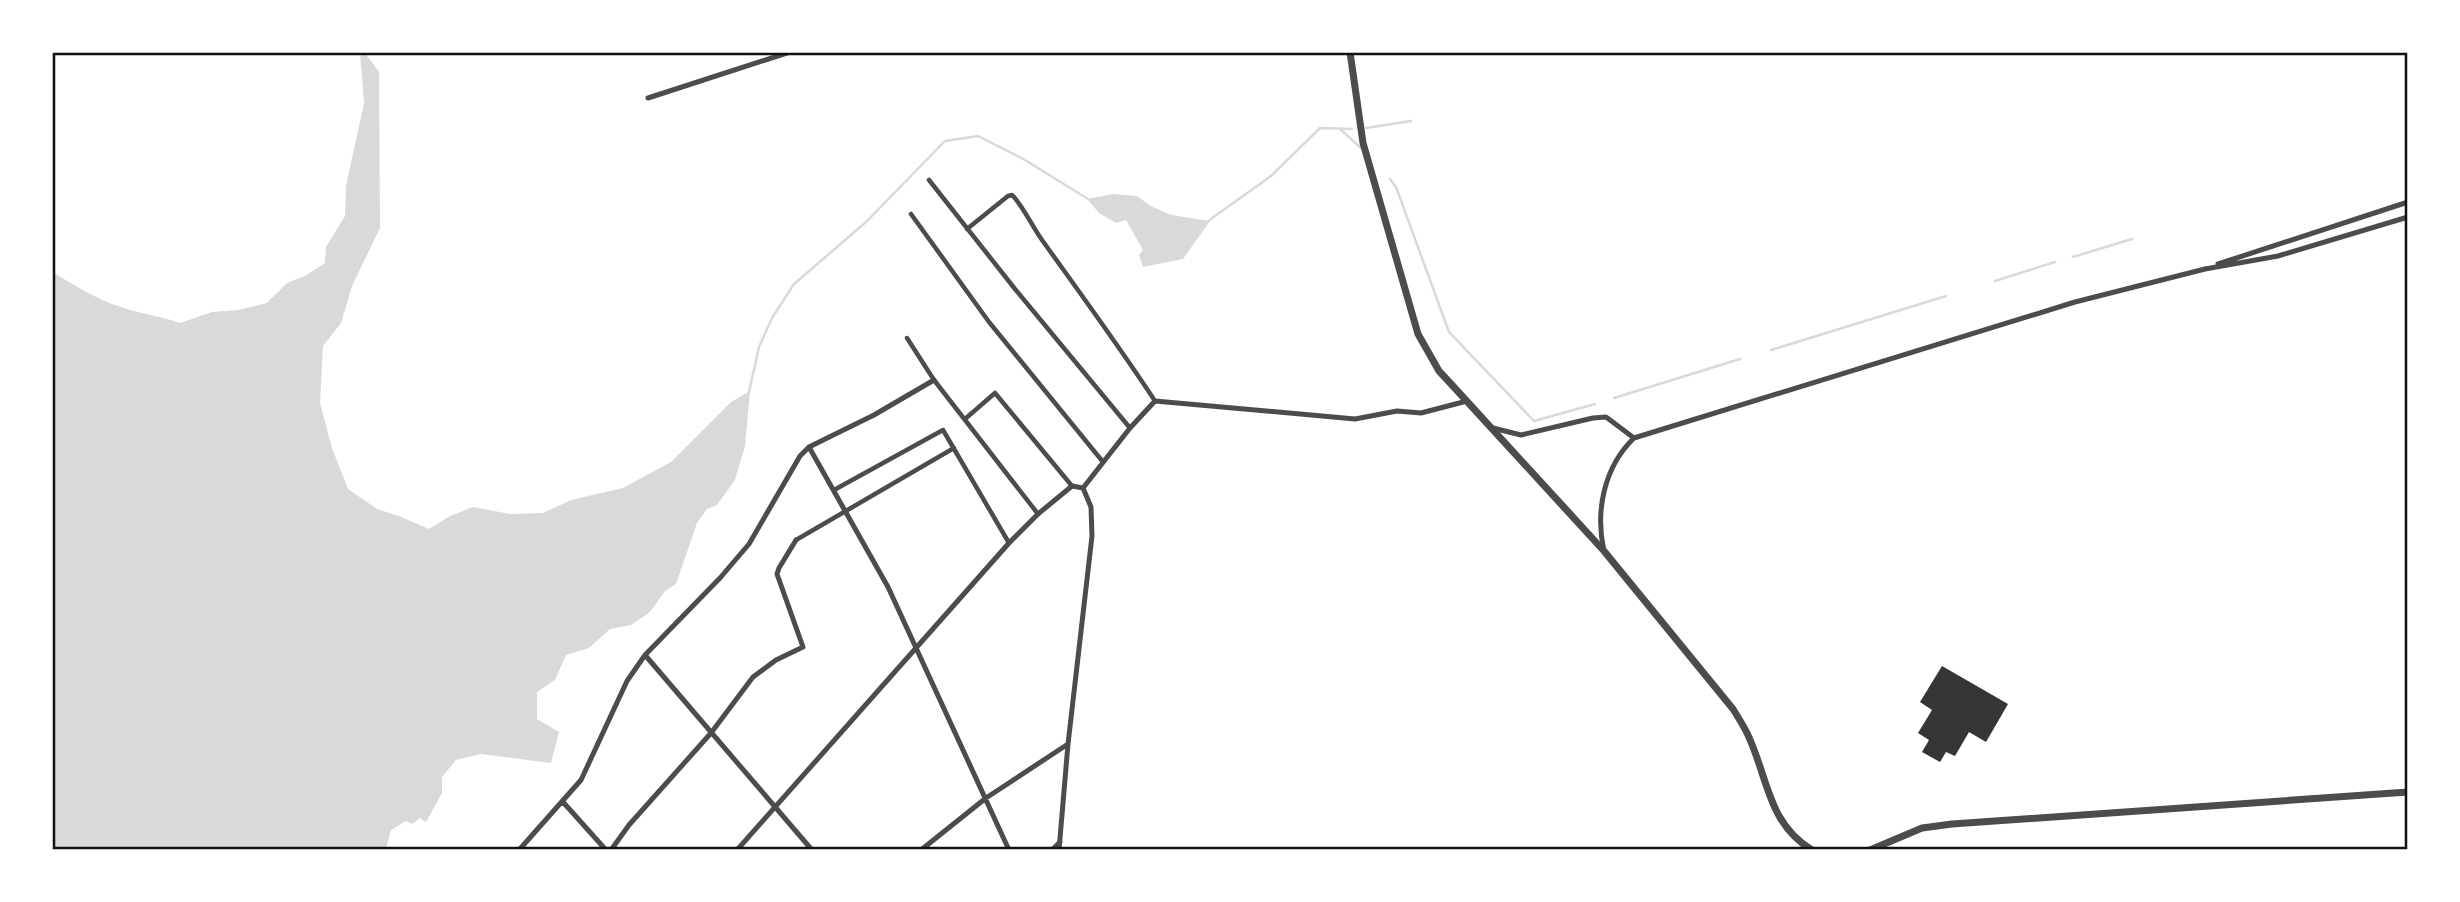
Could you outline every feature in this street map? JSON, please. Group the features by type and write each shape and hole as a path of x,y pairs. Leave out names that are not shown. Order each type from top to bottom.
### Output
{"street":[{"path":"649,98 790,52"},
{"path":"1350,52 1363,143 1418,334 1439,371 1604,551 1733,709 1747,733 1782,823 1795,838 1812,849"},
{"path":"929,180 1130,428"},
{"path":"968,229 1008,196 1016,198 1029,223 1155,401"},
{"path":"1604,551 1600,519 1608,477 1634,438 1979,329 2205,269 2407,202"},
{"path":"911,215 989,322 1103,462"},
{"path":"2205,269 2278,256 2407,217"},
{"path":"906,338 934,380 1038,514"},
{"path":"519,849 581,780 627,681 645,655 720,579 749,544 800,456 809,447 874,415 934,380"},
{"path":"965,419 995,393 1072,486 1083,488"},
{"path":"1155,401 1355,419 1397,411 1421,413 1467,401"},
{"path":"1083,488 1155,401"},
{"path":"1493,428 1521,435 1606,417 1634,438"},
{"path":"834,490 939,431 946,431 1009,543"},
{"path":"809,447 888,587 1009,849"},
{"path":"611,849 628,825 711,733 752,677 776,660 803,647 777,574 796,540 954,448"},
{"path":"737,849 1009,543 1072,486"},
{"path":"1059,849 1068,744 1093,536 1091,508 1083,488"},
{"path":"645,655 812,849"},
{"path":"921,849 986,798 1068,744"},
{"path":"1870,849 1922,828 1952,824 2407,792"},
{"path":"563,802 606,849"},
{"path":"1052,849 1060,842"}],"shaded area":[{"path":"360,53 365,53 379,72 380,228 352,286 341,323 323,346 320,403 332,448 348,489 377,509 429,529 450,516 473,507 510,514 543,513 571,500 623,488 671,462 731,402 750,391 745,446 735,480 717,505 707,509 697,523 676,584 665,591 650,612 631,625 610,629 589,648 566,655 555,680 537,692 537,719 559,732 551,763 481,754 456,760 442,777 442,793 426,822 420,818 412,824 406,821 391,830 386,849 53,849 53,272 112,304 180,323 212,312 238,310 267,303 287,283 305,276 325,263 326,247 345,216 346,186 364,103"},
{"path":"1113,194 1137,196 1171,215 1210,221 1183,259 1143,267 1139,255 1143,250 1126,220 1116,223 1099,213 1087,199"}],"building":[{"path":"1942,666 2008,704 1986,742 1969,732 1955,756 1946,752 1940,762 1922,752 1929,740 1918,733 1932,710 1920,702"}],"waterway":[{"path":"1366,128 1411,121"},
{"path":"1208,221 1271,176 1320,128 1352,129"},
{"path":"1340,129 1361,148"},
{"path":"749,392 759,347 772,318 794,284 866,222 945,141 978,136 1025,160 1088,199"},
{"path":"1390,179 1396,187 1449,332 1534,421 1595,404"},
{"path":"2073,257 2132,239"},
{"path":"1995,281 2055,262"},
{"path":"1771,350 1946,296"},
{"path":"1614,398 1740,359"}]}
